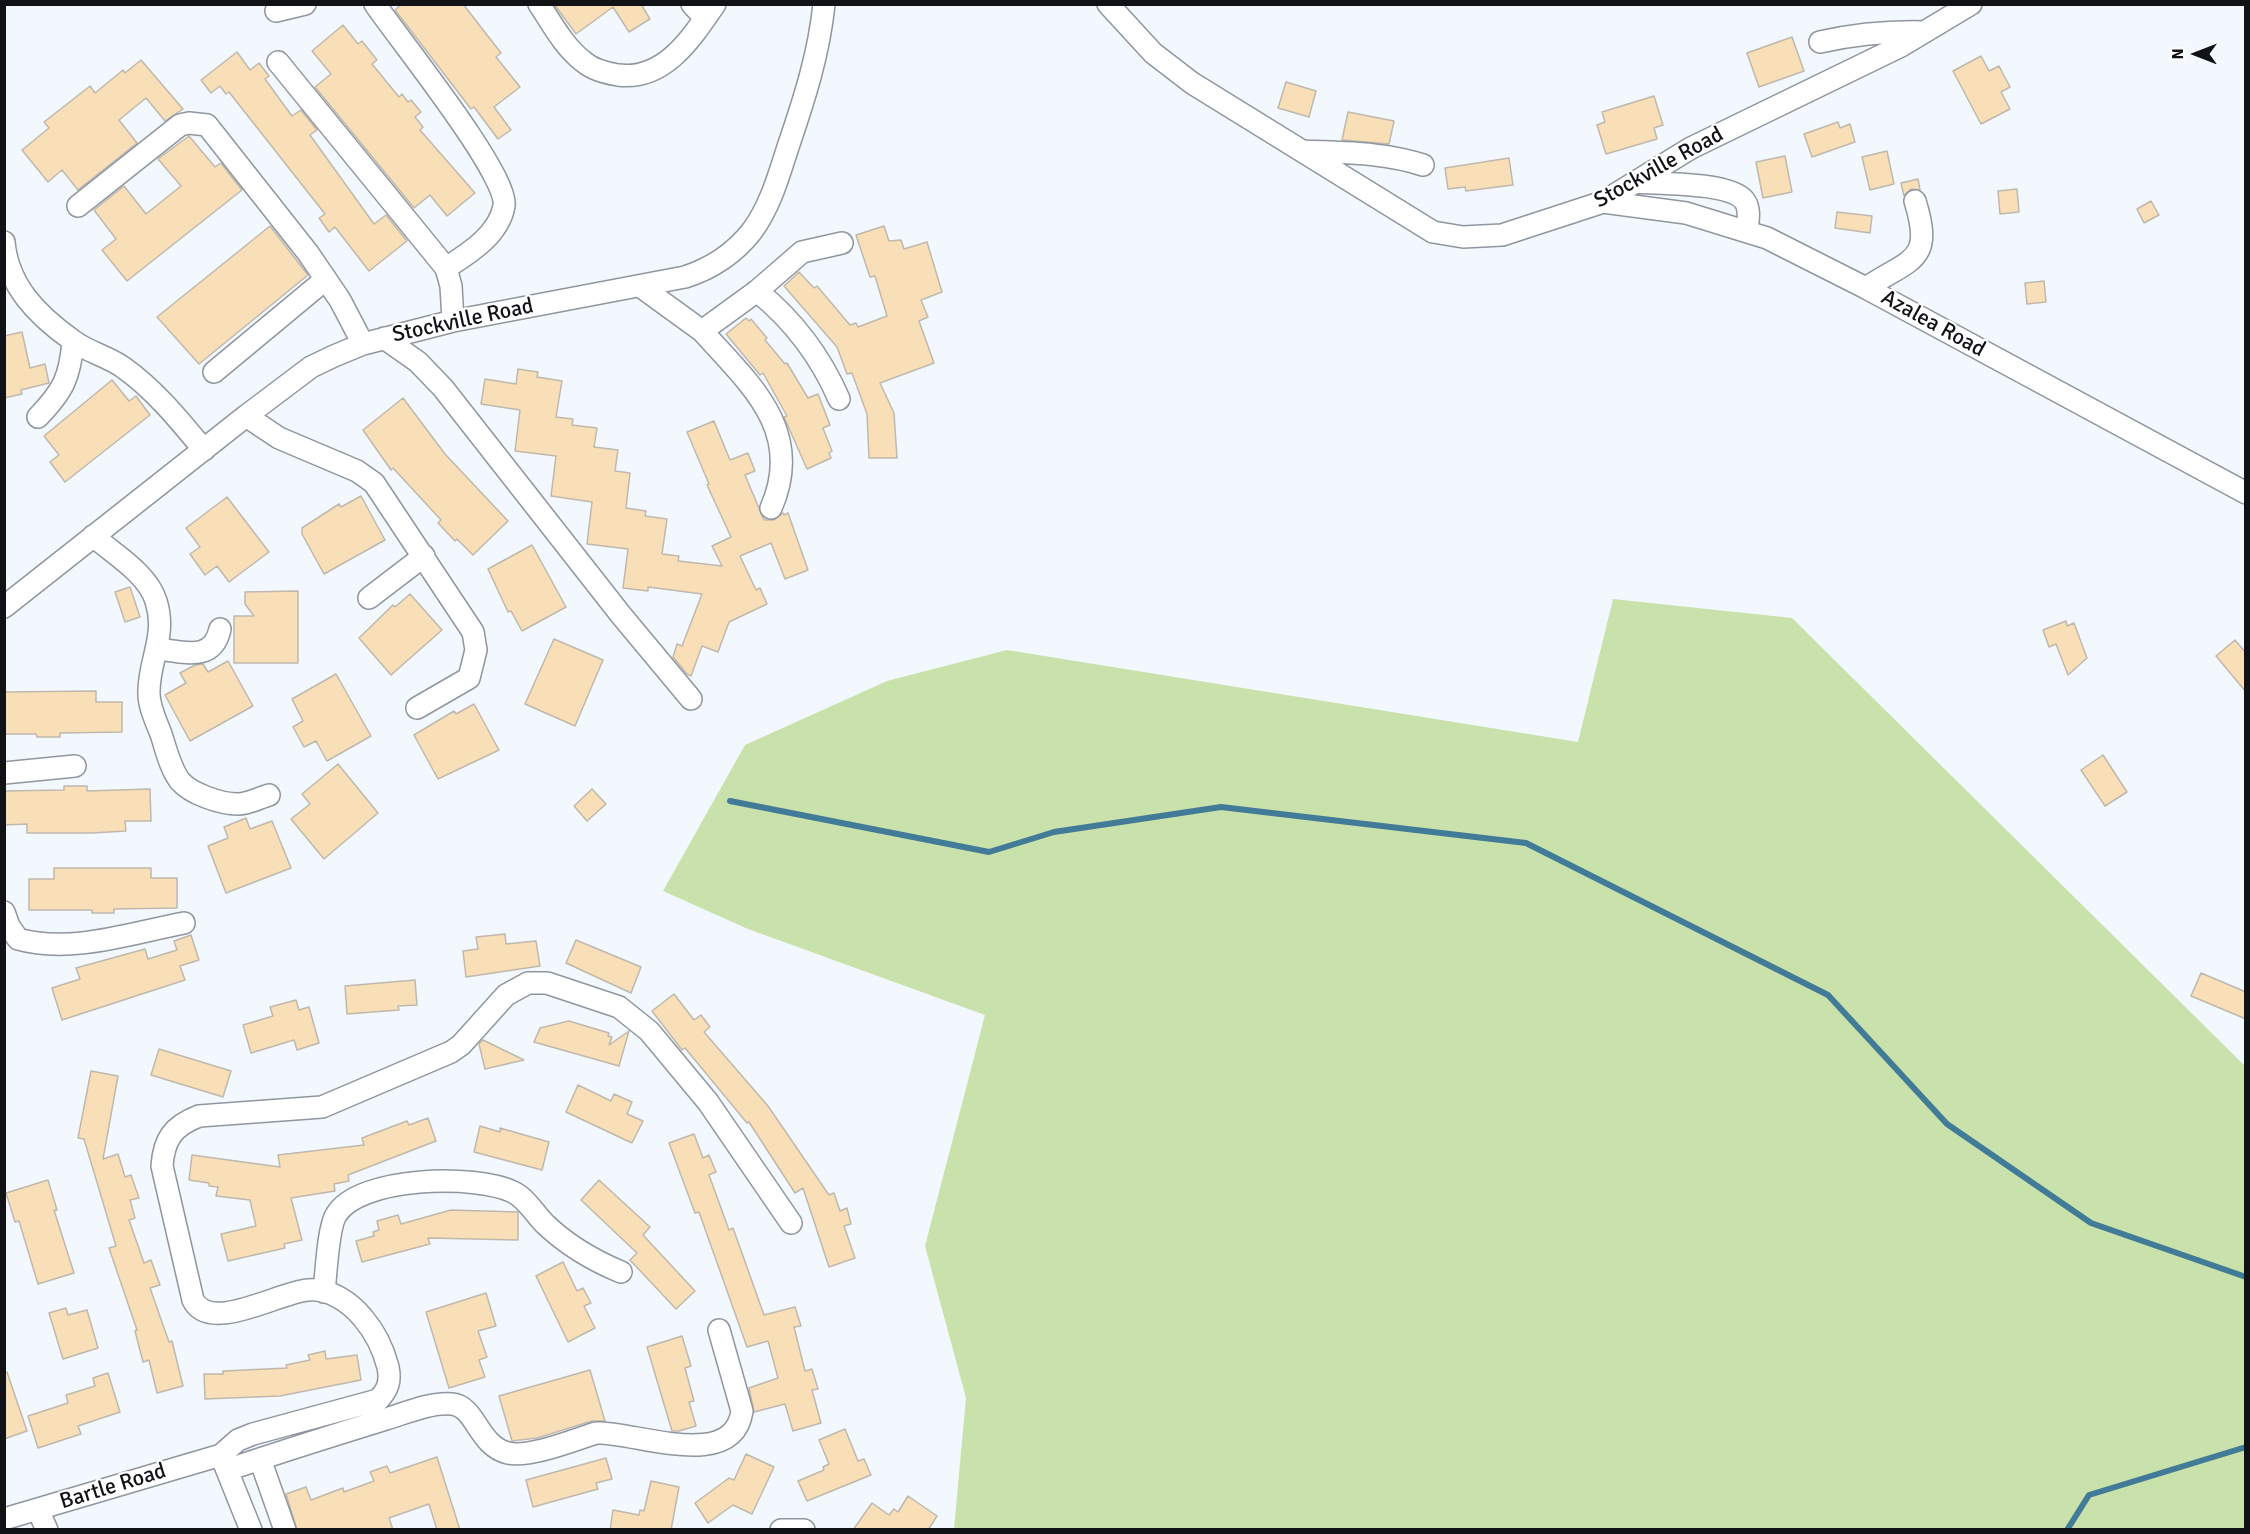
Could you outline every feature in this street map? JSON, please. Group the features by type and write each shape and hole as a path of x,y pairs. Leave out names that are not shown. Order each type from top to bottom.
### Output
{"street":[{"path":"276,11 305,4"},
{"path":"375,4 474,142 504,195 504,208 493,228 470,253 446,268"},
{"path":"539,4 568,47 583,62 596,69 621,75 646,75 663,66 704,9"},
{"name":"Stockville Road","path":"4,607 310,367 363,344 453,321 640,286 704,271 738,247 753,230 771,196 816,55 824,4"},
{"name":"Stockville Road","path":"1108,4 1153,53 1192,83 1433,232 1448,235 1502,235 1603,202 1691,148 1925,32 1971,4"},
{"path":"1820,42 1885,31 1925,32"},
{"path":"278,62 446,268 451,285 453,321"},
{"path":"78,206 180,125 189,123 207,125 326,279 363,344"},
{"path":"1300,151 1374,153 1396,156 1423,165"},
{"path":"1635,182 1712,187 1737,195 1743,200 1749,212 1747,231"},
{"path":"1866,288 1911,259 1920,249 1922,230 1915,201"},
{"name":"Azalea Road","path":"1603,202 1686,213 1747,231 1798,253 2246,493"},
{"path":"4,242 8,269 19,290 73,341 108,358 136,377 204,450"},
{"path":"702,331 757,291 802,252 842,243"},
{"path":"214,372 326,279"},
{"path":"640,286 702,331 749,383 770,416 783,462 781,486 771,508"},
{"path":"757,291 783,313 814,351 827,370 839,399"},
{"path":"384,338 418,362 443,388 614,606 691,699"},
{"path":"38,417 54,400 67,380 73,341"},
{"path":"246,416 279,438 366,476 387,499 473,632 476,650 469,678 417,708"},
{"path":"93,536 134,571 151,590 158,611 158,649 150,675 149,698 167,754 180,781 200,794 239,804 269,795"},
{"path":"369,598 424,556"},
{"path":"158,649 190,652 209,649 217,642 220,629"},
{"path":"4,773 75,765"},
{"path":"4,912 9,926 18,939 52,944 81,943 184,923"},
{"path":"251,1530 224,1462 238,1440 378,1400 387,1388 389,1370 381,1344 372,1328 356,1309 324,1292 297,1291 223,1313 209,1314 199,1310 193,1300 162,1166 164,1149 172,1132 183,1122 199,1116 322,1107 346,1098 451,1052 461,1045 506,995 519,986 534,982 547,983 611,1003 639,1021 708,1102 791,1223"},
{"path":"324,1292 334,1217 344,1206 362,1196 387,1187 436,1181 475,1184 514,1192 570,1246 621,1272"},
{"name":"Bartle Road","path":"4,1519 224,1462 260,1459 393,1417 448,1404 458,1405 467,1410 488,1443 508,1454 526,1453 596,1433 608,1433 671,1445 707,1444 733,1432 741,1422 742,1411 719,1330"},
{"path":"260,1459 285,1530"},
{"path":"38,1510 47,1530"},
{"path":"781,1530 804,1530"}],"green space":[{"path":"1613,599 1792,618 2245,1066 2245,1529 954,1529 966,1398 925,1246 985,1015 748,929 663,891 745,745 887,681 1007,650 1578,742"}],"building":[{"path":"402,4 463,4 501,53 496,57 520,87 494,107 511,130 498,139 474,107 471,109 395,10"},
{"path":"554,4 641,4 650,19 629,32 613,7 576,34"},
{"path":"343,25 358,44 362,41 377,60 372,64 399,97 402,94 408,102 411,100 421,112 415,117 423,127 420,130 475,193 447,216 430,195 414,208 315,87 331,74 312,51"},
{"path":"1792,37 1804,71 1759,87 1747,53"},
{"path":"237,52 250,70 259,63 269,76 265,79 292,116 301,110 317,130 310,135 374,224 386,215 407,241 369,271 335,227 329,232 319,218 325,214 229,92 226,94 220,86 211,93 201,80"},
{"path":"1981,56 1989,71 1999,66 2010,87 2001,92 2010,109 1981,124 1953,71"},
{"path":"141,60 183,109 165,121 146,98 119,120 137,143 78,190 62,170 48,182 22,150 49,128 44,122 90,86 95,93 123,70 125,73"},
{"path":"1286,82 1316,91 1309,117 1278,108"},
{"path":"1654,96 1663,125 1654,128 1657,139 1606,154 1597,125 1605,122 1602,112"},
{"path":"1348,112 1394,121 1389,144 1342,140"},
{"path":"1838,122 1840,128 1850,124 1855,142 1812,157 1804,134"},
{"path":"189,136 215,167 221,163 242,190 127,281 102,250 116,239 94,210 124,186 146,214 181,186 158,159"},
{"path":"1887,151 1894,184 1870,190 1862,157"},
{"path":"1785,156 1792,192 1763,198 1756,162"},
{"path":"1509,158 1513,185 1466,191 1465,187 1448,189 1445,168"},
{"path":"1918,179 1920,190 1911,189 1904,196 1901,183"},
{"path":"2017,189 2019,212 2000,214 1998,191"},
{"path":"2151,201 2159,215 2144,223 2137,209"},
{"path":"1837,212 1872,216 1870,233 1835,228"},
{"path":"270,226 308,275 199,364 157,317"},
{"path":"884,226 889,241 901,240 904,249 927,242 942,292 921,300 928,317 919,321 934,363 880,383 894,413 897,458 869,458 867,414 852,373 847,374 837,347 784,286 799,272 814,288 817,286 850,325 856,323 858,327 887,316 875,276 870,277 856,235"},
{"path":"2044,281 2046,302 2027,304 2025,283"},
{"path":"746,318 749,321 751,319 767,338 765,340 785,364 787,363 808,398 818,394 830,425 823,428 832,451 829,453 831,458 807,469 784,417 787,416 763,373 760,375 726,334"},
{"path":"22,332 30,368 45,364 49,383 21,390 22,394 4,398 4,336"},
{"path":"518,369 538,372 537,377 562,381 556,417 573,419 572,425 597,428 594,447 618,450 615,471 630,473 626,508 646,511 645,516 667,519 662,554 679,556 678,561 722,566 712,546 731,537 707,485 709,484 687,432 714,421 730,460 748,453 755,471 745,475 764,520 774,520 783,513 784,515 788,513 808,570 785,579 771,543 740,556 756,590 760,588 767,604 729,622 718,652 702,646 691,676 687,674 673,657 677,644 682,646 702,594 648,587 648,591 623,588 628,549 587,544 592,502 551,496 556,456 515,451 520,410 481,404 485,379 516,384"},
{"path":"112,380 129,401 136,396 150,415 65,482 50,462 59,455 44,436"},
{"path":"403,398 445,454 508,521 473,555 457,539 455,541 438,523 441,520 393,468 391,470 363,430"},
{"path":"361,496 385,540 324,574 302,534 302,528 339,504 341,507"},
{"path":"227,497 269,552 229,582 217,566 205,575 190,554 200,547 186,528"},
{"path":"532,545 566,607 522,631 511,611 508,612 488,569"},
{"path":"130,587 140,617 125,622 115,592"},
{"path":"298,591 298,663 234,663 234,616 254,616 245,604 245,592"},
{"path":"410,594 442,630 391,675 359,638 393,605 395,607"},
{"path":"2066,621 2067,626 2074,623 2087,658 2068,675 2056,644 2049,647 2043,630"},
{"path":"554,639 603,660 575,726 525,704"},
{"path":"2235,640 2246,653 2246,692 2216,656"},
{"path":"228,661 253,706 190,741 165,695 186,683 180,673 195,665 203,664 208,672"},
{"path":"336,674 371,736 327,761 316,741 304,747 293,727 303,721 292,699"},
{"path":"96,691 96,702 122,702 122,732 60,733 60,737 4,734 4,692"},
{"path":"474,704 499,750 438,779 414,735 454,711 456,714"},
{"path":"2103,755 2127,792 2105,806 2081,770"},
{"path":"338,764 378,813 324,859 291,819 310,804 302,794"},
{"path":"64,786 87,786 87,791 150,789 151,821 125,821 126,831 92,833 27,833 27,824 4,825 4,791 64,790"},
{"path":"592,789 606,804 587,821 574,806"},
{"path":"246,818 250,829 272,821 291,868 226,893 208,846 228,838 224,827"},
{"path":"54,868 151,868 151,878 177,878 177,908 114,909 114,913 92,913 92,910 29,910 29,879 54,879"},
{"path":"505,934 506,944 536,941 540,966 466,977 463,951 478,949 476,937"},
{"path":"191,935 199,960 180,966 185,980 62,1020 52,988 80,979 76,968 145,949 148,959 177,950 174,941"},
{"path":"576,940 641,967 631,993 566,963"},
{"path":"2201,973 2246,992 2246,1019 2191,996"},
{"path":"415,980 417,1005 398,1006 399,1010 347,1014 345,986"},
{"path":"674,994 694,1020 701,1015 710,1027 704,1032 768,1106 829,1195 834,1193 840,1211 847,1208 851,1224 844,1226 855,1258 829,1267 803,1188 795,1193 749,1122 747,1123 685,1048 682,1050 652,1011"},
{"path":"296,1000 299,1010 309,1007 319,1043 297,1050 294,1040 251,1053 243,1025 273,1016 270,1007"},
{"path":"569,1021 609,1033 608,1036 612,1037 609,1045 629,1031 619,1066 534,1042 540,1028"},
{"path":"483,1040 524,1060 485,1069 479,1044"},
{"path":"159,1049 231,1071 223,1097 151,1075"},
{"path":"91,1071 118,1076 103,1159 118,1154 125,1177 131,1175 139,1198 130,1200 135,1218 129,1220 144,1263 151,1260 160,1285 150,1288 169,1342 172,1341 183,1386 157,1393 149,1360 143,1362 135,1331 137,1330 109,1248 116,1246 84,1139 78,1138"},
{"path":"578,1085 611,1101 614,1094 632,1102 627,1114 643,1121 632,1143 566,1112"},
{"path":"428,1118 436,1141 348,1175 349,1181 334,1184 335,1191 291,1198 302,1240 284,1244 285,1248 228,1261 221,1234 256,1226 250,1200 216,1196 218,1187 189,1180 192,1155 280,1167 278,1155 364,1145 362,1138 407,1121 409,1125"},
{"path":"480,1126 500,1132 500,1128 549,1142 542,1170 474,1152"},
{"path":"694,1134 703,1158 709,1155 716,1172 709,1175 729,1230 733,1228 764,1315 795,1307 801,1326 794,1327 805,1371 812,1369 818,1389 812,1390 821,1423 793,1431 785,1404 754,1412 749,1388 778,1378 768,1341 747,1347 699,1212 695,1213 669,1143"},
{"path":"48,1180 57,1210 54,1210 74,1273 38,1284 19,1221 15,1222 6,1193"},
{"path":"599,1180 650,1227 643,1235 695,1291 676,1309 630,1260 637,1253 581,1200"},
{"path":"451,1210 518,1212 518,1240 428,1238 430,1244 362,1262 356,1241 374,1236 373,1232 379,1230 377,1221 398,1215 401,1224"},
{"path":"563,1262 577,1291 583,1288 591,1303 584,1306 595,1328 568,1342 536,1276"},
{"path":"486,1293 496,1326 478,1331 487,1357 479,1360 485,1377 449,1388 426,1312"},
{"path":"66,1308 68,1315 87,1310 98,1348 63,1359 49,1313"},
{"path":"682,1336 691,1366 685,1368 694,1401 689,1402 696,1426 672,1431 647,1347"},
{"path":"325,1351 326,1359 357,1355 361,1380 280,1396 205,1399 204,1374 287,1368 286,1365 310,1360 308,1355"},
{"path":"590,1370 605,1421 592,1421 537,1438 512,1441 499,1396"},
{"path":"7,1372 27,1431 4,1439 4,1373"},
{"path":"108,1373 120,1412 78,1426 81,1434 38,1448 28,1416 68,1403 66,1395 95,1386 93,1378"},
{"path":"845,1429 858,1461 864,1459 871,1475 807,1501 798,1481 824,1470 823,1467 829,1464 819,1440"},
{"path":"746,1454 774,1467 752,1514 733,1505 708,1523 695,1503 729,1478 734,1480"},
{"path":"437,1457 460,1530 437,1530 429,1504 389,1518 393,1530 297,1530 286,1494 306,1487 311,1500 343,1488 344,1492 374,1481 370,1472 387,1466 390,1473"},
{"path":"606,1458 612,1479 596,1483 598,1489 533,1507 526,1480"},
{"path":"651,1481 679,1487 671,1530 610,1530 613,1510 639,1515 640,1510 644,1511"},
{"path":"908,1496 937,1516 928,1530 853,1530 872,1503 889,1515 894,1509 898,1512"}],"waterway":[{"path":"730,801 989,852 1054,832 1221,807 1526,843 1828,995 1947,1124 2091,1223 2246,1277"},
{"path":"2067,1530 2089,1495 2246,1447"}]}
